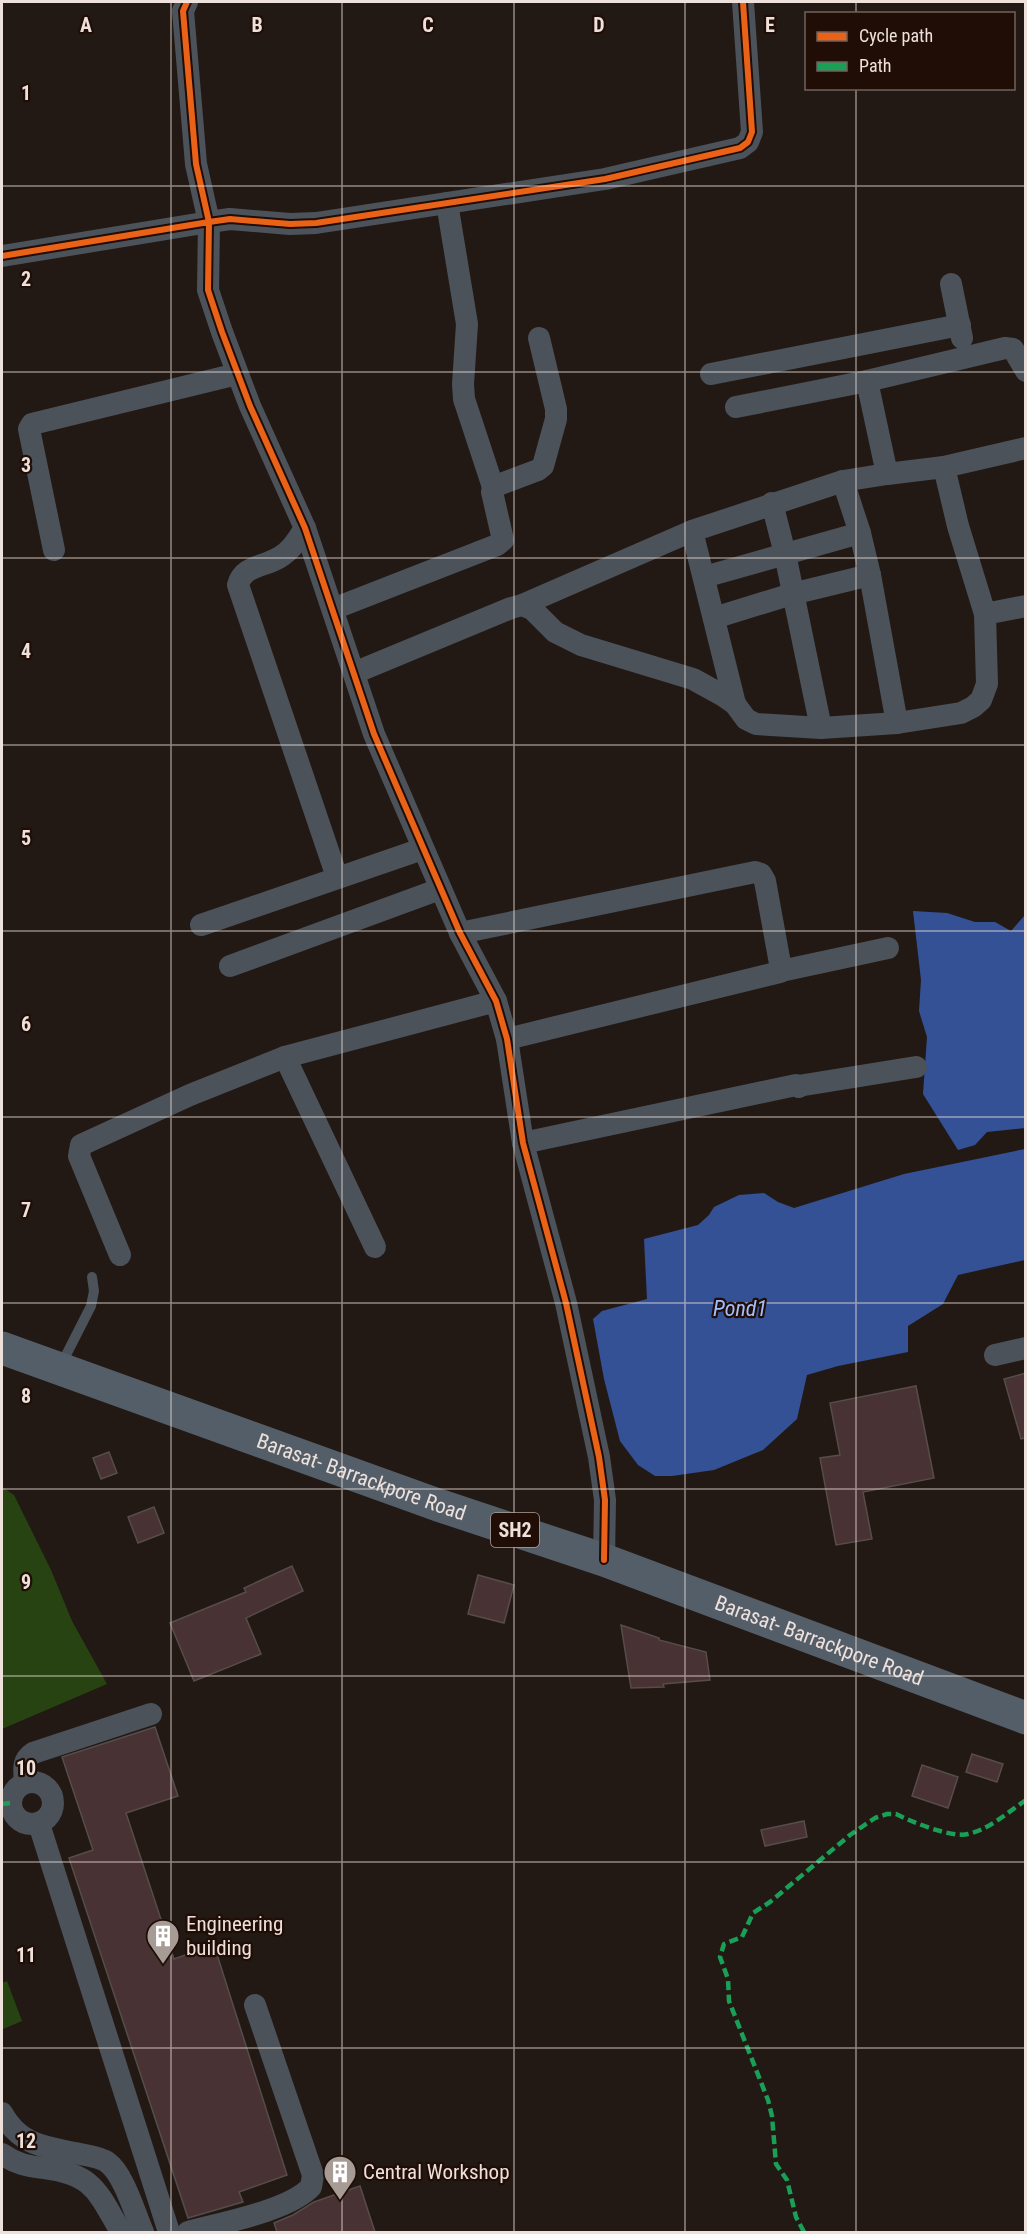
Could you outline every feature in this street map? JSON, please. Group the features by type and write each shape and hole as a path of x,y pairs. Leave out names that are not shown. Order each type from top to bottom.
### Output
{"main road":[{"name":"Barasat- Barrackpore Road","path":"2,1348 438,1505 604,1560 1026,1718"}],"street":[{"path":"187,2 183,11 196,164 209,222 208,290 237,374 305,528 374,735 460,933 496,1001 507,1039 523,1143 566,1302 599,1457 605,1500 604,1560"},
{"path":"2,256 230,219 290,224 316,223 605,179 740,148 748,142 752,132 743,2"},
{"path":"333,609 497,545 502,540 493,488 464,399 467,324 447,203"},
{"path":"951,284 967,357"},
{"path":"711,374 960,325"},
{"path":"493,488 538,470 545,460 556,419 556,409 539,338"},
{"path":"736,407 867,381 1005,348 1013,349 1026,370"},
{"path":"54,550 29,429 32,424 237,374"},
{"path":"867,381 887,474"},
{"path":"354,673 522,605 692,531 772,503 843,481 944,467 1025,449"},
{"path":"522,605 532,609 562,637 581,645 684,675 722,695 735,704 746,719 756,724 821,728 897,723 961,713 981,700 987,684 986,614 958,526 944,467"},
{"path":"843,481 860,532 870,575 897,723"},
{"path":"772,503 785,554 821,728"},
{"path":"305,528 293,547 278,559 246,572 240,578 238,585 337,877"},
{"path":"692,531 735,704"},
{"path":"705,577 860,532"},
{"path":"714,618 792,594 870,575"},
{"path":"986,614 1026,606"},
{"path":"201,925 422,849"},
{"path":"460,933 755,872 761,874 765,881 781,971"},
{"path":"230,966 440,889"},
{"path":"507,1039 781,971 888,948"},
{"path":"120,1255 79,1156 81,1145 190,1095 285,1057 496,1001"},
{"path":"285,1057 375,1247"},
{"path":"523,1143 796,1085 916,1067"},
{"path":"995,1355 1026,1348"},
{"path":"25,1782 24,1763 33,1753 151,1714"},
{"path":"25,1782 39,1782 50,1790 54,1803 50,1816 39,1824 25,1824 7,1811 14,1790 25,1782"},
{"path":"39,1824 169,2232"},
{"path":"188,2232 259,2223 311,2187 313,2175 255,2005"},
{"path":"2,2113 8,2125 23,2139 43,2147 95,2157 108,2163 123,2186 143,2232"},
{"path":"2,2154 25,2167 47,2168 78,2175 93,2187 121,2232"}],"lane":[{"path":"60,1368 91,1306 94,1291 92,1277"}],"green space":[{"path":"2,1487 14,1495 51,1570 72,1621 107,1684 2,1729"},
{"path":"7,1981 22,2021 3,2029 2,1983"}],"water":[{"path":"913,911 947,913 975,922 995,922 1011,931 1025,915 1025,1128 987,1132 975,1145 958,1150 923,1094 927,1037 919,1011 921,980"},
{"name":"Pond1","path":"1025,1149 1025,1260 958,1275 943,1304 908,1326 908,1352 838,1366 807,1375 797,1419 763,1450 714,1470 672,1476 655,1476 638,1465 620,1441 604,1379 593,1319 602,1311 647,1299 644,1239 698,1225 714,1207 739,1195 764,1193 794,1208 904,1174"}],"building":[{"path":"1026,1373 1026,1438 1021,1439 1004,1379"},
{"path":"916,1386 934,1478 863,1492 872,1539 836,1545 820,1458 840,1455 830,1403"},
{"path":"109,1452 117,1473 101,1479 93,1458"},
{"path":"154,1507 164,1533 138,1543 128,1517"},
{"path":"292,1566 303,1591 246,1618 261,1654 194,1681 170,1623 246,1592 244,1588"},
{"path":"478,1575 514,1585 504,1623 468,1614"},
{"path":"621,1625 659,1638 659,1640 706,1652 710,1680 663,1684 664,1687 631,1688"},
{"name":"Engineering building","path":"155,1727 178,1796 126,1813 174,1959 214,1945 287,2175 239,2192 243,2202 188,2218 69,1858 93,1850 62,1757"},
{"path":"972,1754 1003,1764 997,1782 966,1772"},
{"path":"922,1765 958,1777 948,1808 912,1796"},
{"path":"804,1821 807,1837 765,1846 761,1830"},
{"name":"Central Workshop","path":"360,2186 375,2232 277,2232 274,2223 314,2202"}],"marked path":[{"path":"804,2232 796,2217 787,2180 776,2164 772,2116 768,2100 729,2001 728,1979 720,1957 724,1944 742,1937 753,1913 770,1902 850,1835 875,1818 896,1814 942,1832 961,1835 976,1832 991,1824 1026,1800"},
{"path":"2,1804 10,1803"}],"cycle path":[{"path":"187,2 183,11 196,164 209,222 230,219 290,224 316,223 605,179 740,148 748,142 752,132 743,2"},
{"path":"2,256 209,222 208,290 222,332 250,406 305,528 374,734 460,933 496,1001 507,1039 523,1143 566,1303 599,1457 605,1500 604,1560"}],"place":[{"name":"Engineering building","path":"163,1965"},
{"name":"Central Workshop","path":"340,2201"}]}
